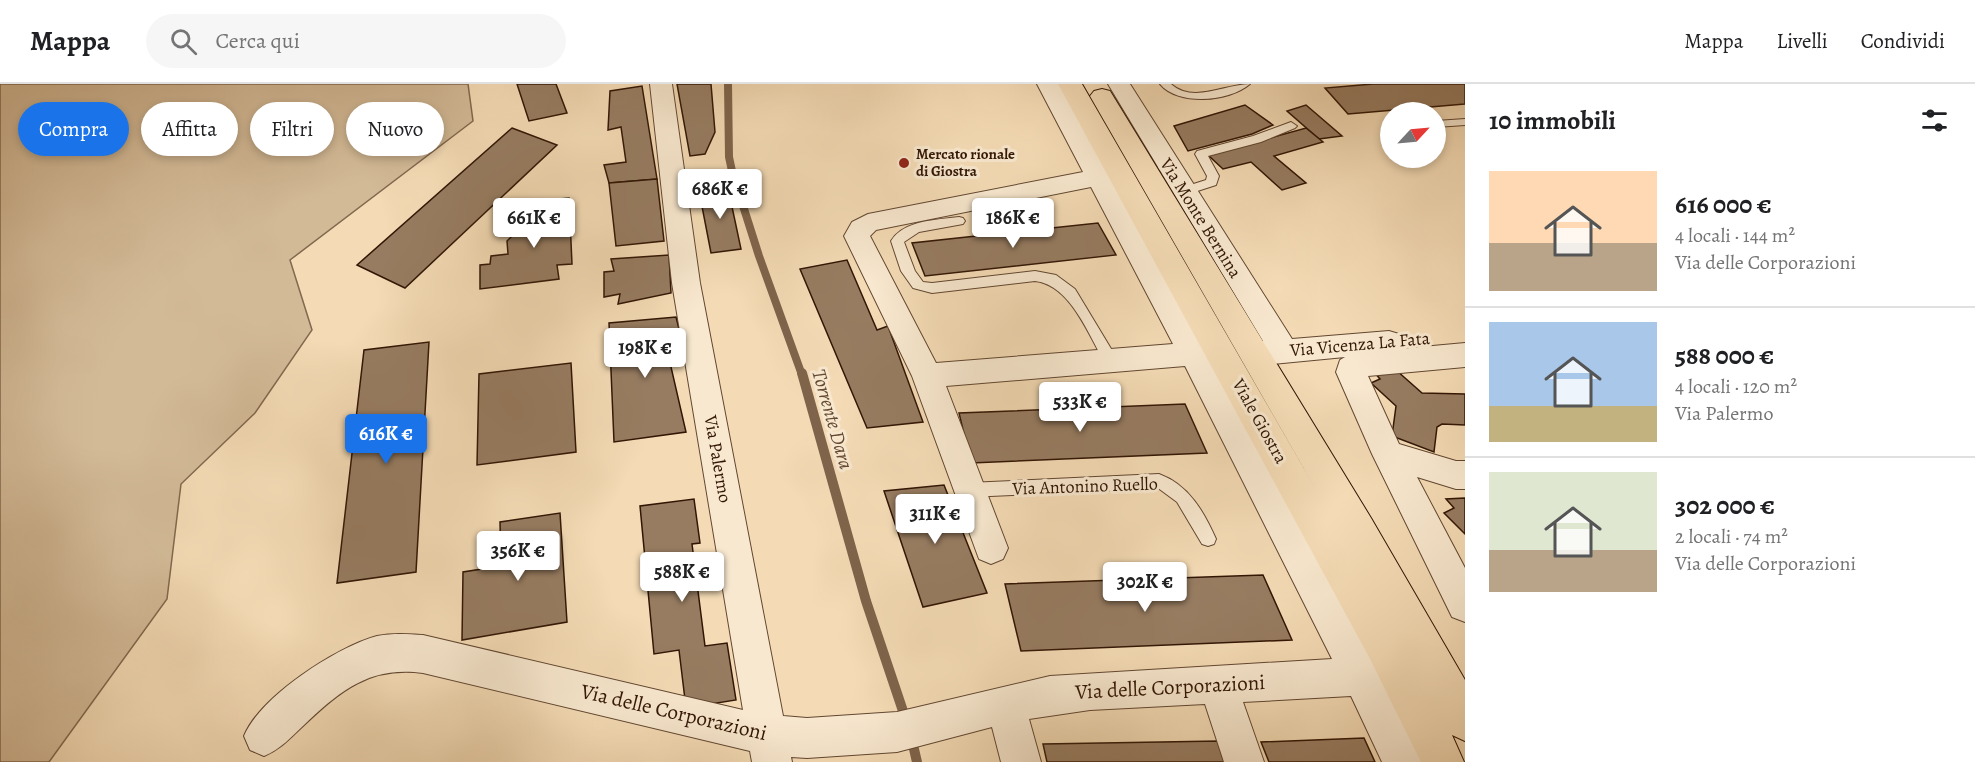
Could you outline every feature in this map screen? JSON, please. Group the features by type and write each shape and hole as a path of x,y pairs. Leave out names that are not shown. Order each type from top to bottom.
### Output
{"main road":[{"name":"Viale Giostra","path":"1070,84 1383,643 1443,762"},
{"name":"Viale Giostra","path":"1095,84 1269,352 1465,720"}],"street":[{"name":"Via Palermo","path":"661,84 686,283 769,748"},
{"name":"Viale Giostra","path":"1048,84 1194,354 1362,676 1404,762"},
{"name":"Via Monte Bernina","path":"1119,84 1185,191 1269,352"},
{"path":"991,548 927,375 857,236 861,228 868,223 1098,177"},
{"name":"Via Vicenza La Fata","path":"1269,352 1465,335"},
{"path":"927,375 1194,354"},
{"path":"1465,355 1357,365 1351,368 1352,375 1388,454 1465,605"},
{"path":"1388,454 1461,475"},
{"path":"1410,498 1461,475"},
{"name":"Via delle Corporazioni","path":"264,736 301,701 336,676 366,659 395,652 423,654 769,748 807,738 909,728 1006,704 1080,692 1362,676"},
{"path":"1218,684 1244,762"},
{"path":"1006,704 1021,762"}],"lane":[{"path":"1165,84 1179,94 1190,96 1204,95 1245,84"},
{"path":"1446,123 1465,122"},
{"path":"1185,191 1212,182 1213,176 1201,154 1291,126"},
{"path":"959,221 908,231 897,241 915,282 920,288 1035,276 1051,278 1070,292 1111,361"},
{"name":"Via Antonino Ruello","path":"968,490 1159,481 1174,486 1184,497 1208,540"}],"shaded area":[{"path":"0,84 468,84 473,121 444,143 444,102 346,102 346,156 427,156 290,260 312,330 255,413 181,484 167,599 49,762 0,762"}],"building":[{"path":"517,84 556,84 567,113 529,121"},
{"path":"677,84 711,84 715,132 705,154 690,156"},
{"path":"1373,84 1465,84 1465,104 1446,106 1446,102 1380,102 1380,111 1348,114 1325,88"},
{"path":"642,86 657,179 609,183 604,165 626,162 621,127 608,130 610,91"},
{"path":"1245,105 1273,125 1252,134 1188,151 1174,126"},
{"path":"1306,105 1342,136 1319,139 1287,111"},
{"path":"512,128 557,145 405,288 357,265"},
{"path":"1306,128 1323,142 1274,156 1306,183 1282,190 1251,162 1223,169 1208,155"},
{"path":"657,179 664,241 616,246 609,183"},
{"path":"728,188 741,249 711,253 699,191"},
{"path":"569,198 572,264 557,265 559,279 480,289 480,265 490,264 491,256 508,254 507,241 549,200"},
{"path":"1098,223 1116,255 925,276 912,243"},
{"path":"669,255 671,293 618,304 620,294 604,297 604,272 614,271 611,259"},
{"path":"847,260 877,330 888,326 923,422 867,428 800,269"},
{"path":"676,317 685,353 668,354 686,432 614,442 609,323"},
{"path":"429,342 416,572 337,583 364,350"},
{"path":"571,363 576,452 477,465 479,374"},
{"path":"1396,370 1422,393 1465,394 1465,425 1442,424 1437,427 1434,452 1392,436 1396,406 1371,383 1380,379 1374,372"},
{"path":"1185,404 1207,453 971,463 959,413"},
{"path":"944,485 987,593 923,607 884,491"},
{"path":"1465,498 1465,534 1444,513 1454,508 1446,499"},
{"path":"694,499 700,543 692,544 705,646 727,643 736,700 686,708 679,650 654,654 640,506"},
{"path":"560,513 567,622 462,640 463,572 501,566 500,522"},
{"path":"1263,575 1292,640 1021,651 1005,584"},
{"path":"1364,738 1375,762 1269,762 1261,742"},
{"path":"1219,741 1226,762 1047,762 1043,744"}],"waterway":[{"name":"Torrente Dara","path":"728,84 729,157 732,171 759,256 802,375"},
{"name":"Torrente Dara","path":"802,373 866,601 906,720"},
{"name":"Torrente Dara","path":"911,736 917,762"}],"place":[{"name":"Mercato rionale di Giostra","path":"904,163"}]}
